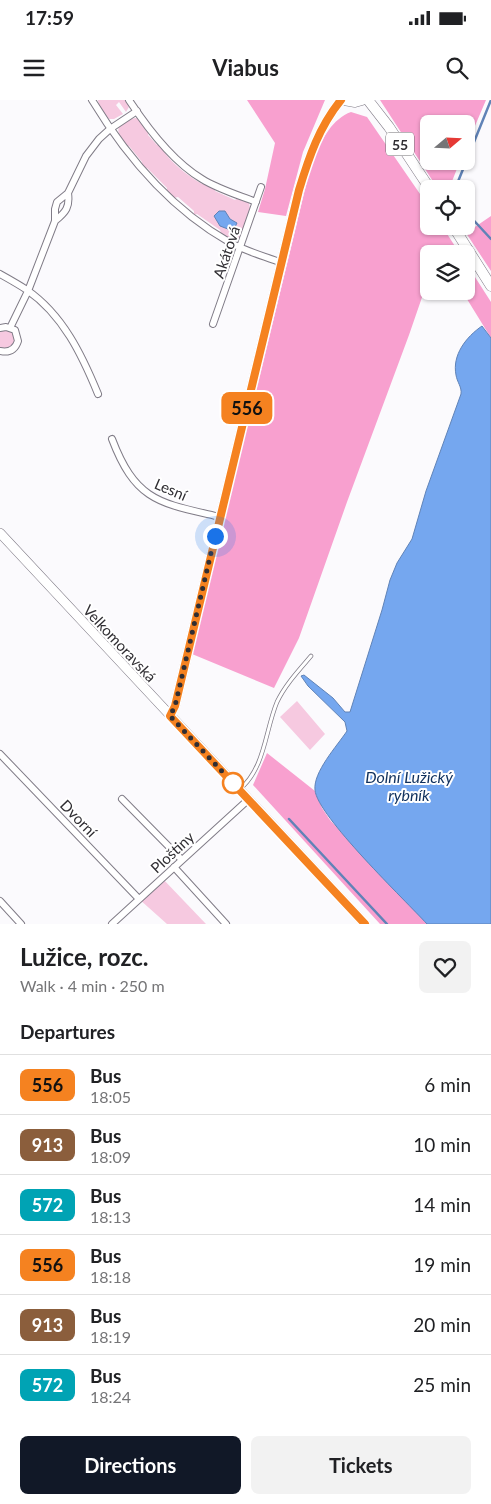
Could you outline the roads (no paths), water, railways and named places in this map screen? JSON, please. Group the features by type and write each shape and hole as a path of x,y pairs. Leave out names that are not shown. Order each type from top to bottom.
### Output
{"main road":[{"path":"343,100 355,102 362,100"},
{"name":"55","path":"368,100 424,180"},
{"path":"459,235 491,286"}],"street":[{"path":"92,100 110,130 137,164 169,197 200,222 228,241 241,248 282,263"},
{"path":"129,100 165,148 179,162 202,179 256,202"},
{"path":"170,716 175,706 299,190 311,151 330,114 343,100"},
{"path":"10,328 28,291 55,221 55,209 58,202 68,193 86,156 99,139 136,111"},
{"name":"Akátová","path":"213,324 261,188"},
{"path":"55,221 68,208 68,193"},
{"path":"0,274 28,291 49,310 74,342 98,394"},
{"path":"0,328 10,328 17,334 18,341 17,346 10,352 0,351"},
{"name":"Lesní","path":"112,439 126,470 141,488 150,495 175,507 220,517"},
{"name":"Velkomoravská","path":"0,533 365,924"},
{"name":"Dvorní","path":"0,754 139,899"},
{"path":"122,799 182,860"},
{"name":"Ploštiny","path":"112,924 248,799"},
{"path":"174,868 226,924"},
{"path":"0,902 21,924"}],"lane":[{"path":"240,790 253,776 279,699 292,678 311,656"}],"water":[{"path":"219,211 225,211 230,219 237,223 233,231 220,226 214,216"},
{"name":"Dolní Lužický rybník","path":"482,326 491,338 491,924 427,924 346,838 330,819 320,802 315,790 318,775 326,759 347,731 345,722 308,686 301,676 304,675 333,698 345,712 350,712 390,580 397,563 412,539 426,491 461,394 455,368 458,354 471,335"}],"waterway":[{"path":"459,180 491,100"},
{"path":"475,222 491,239"},
{"path":"289,819 387,924"}]}
